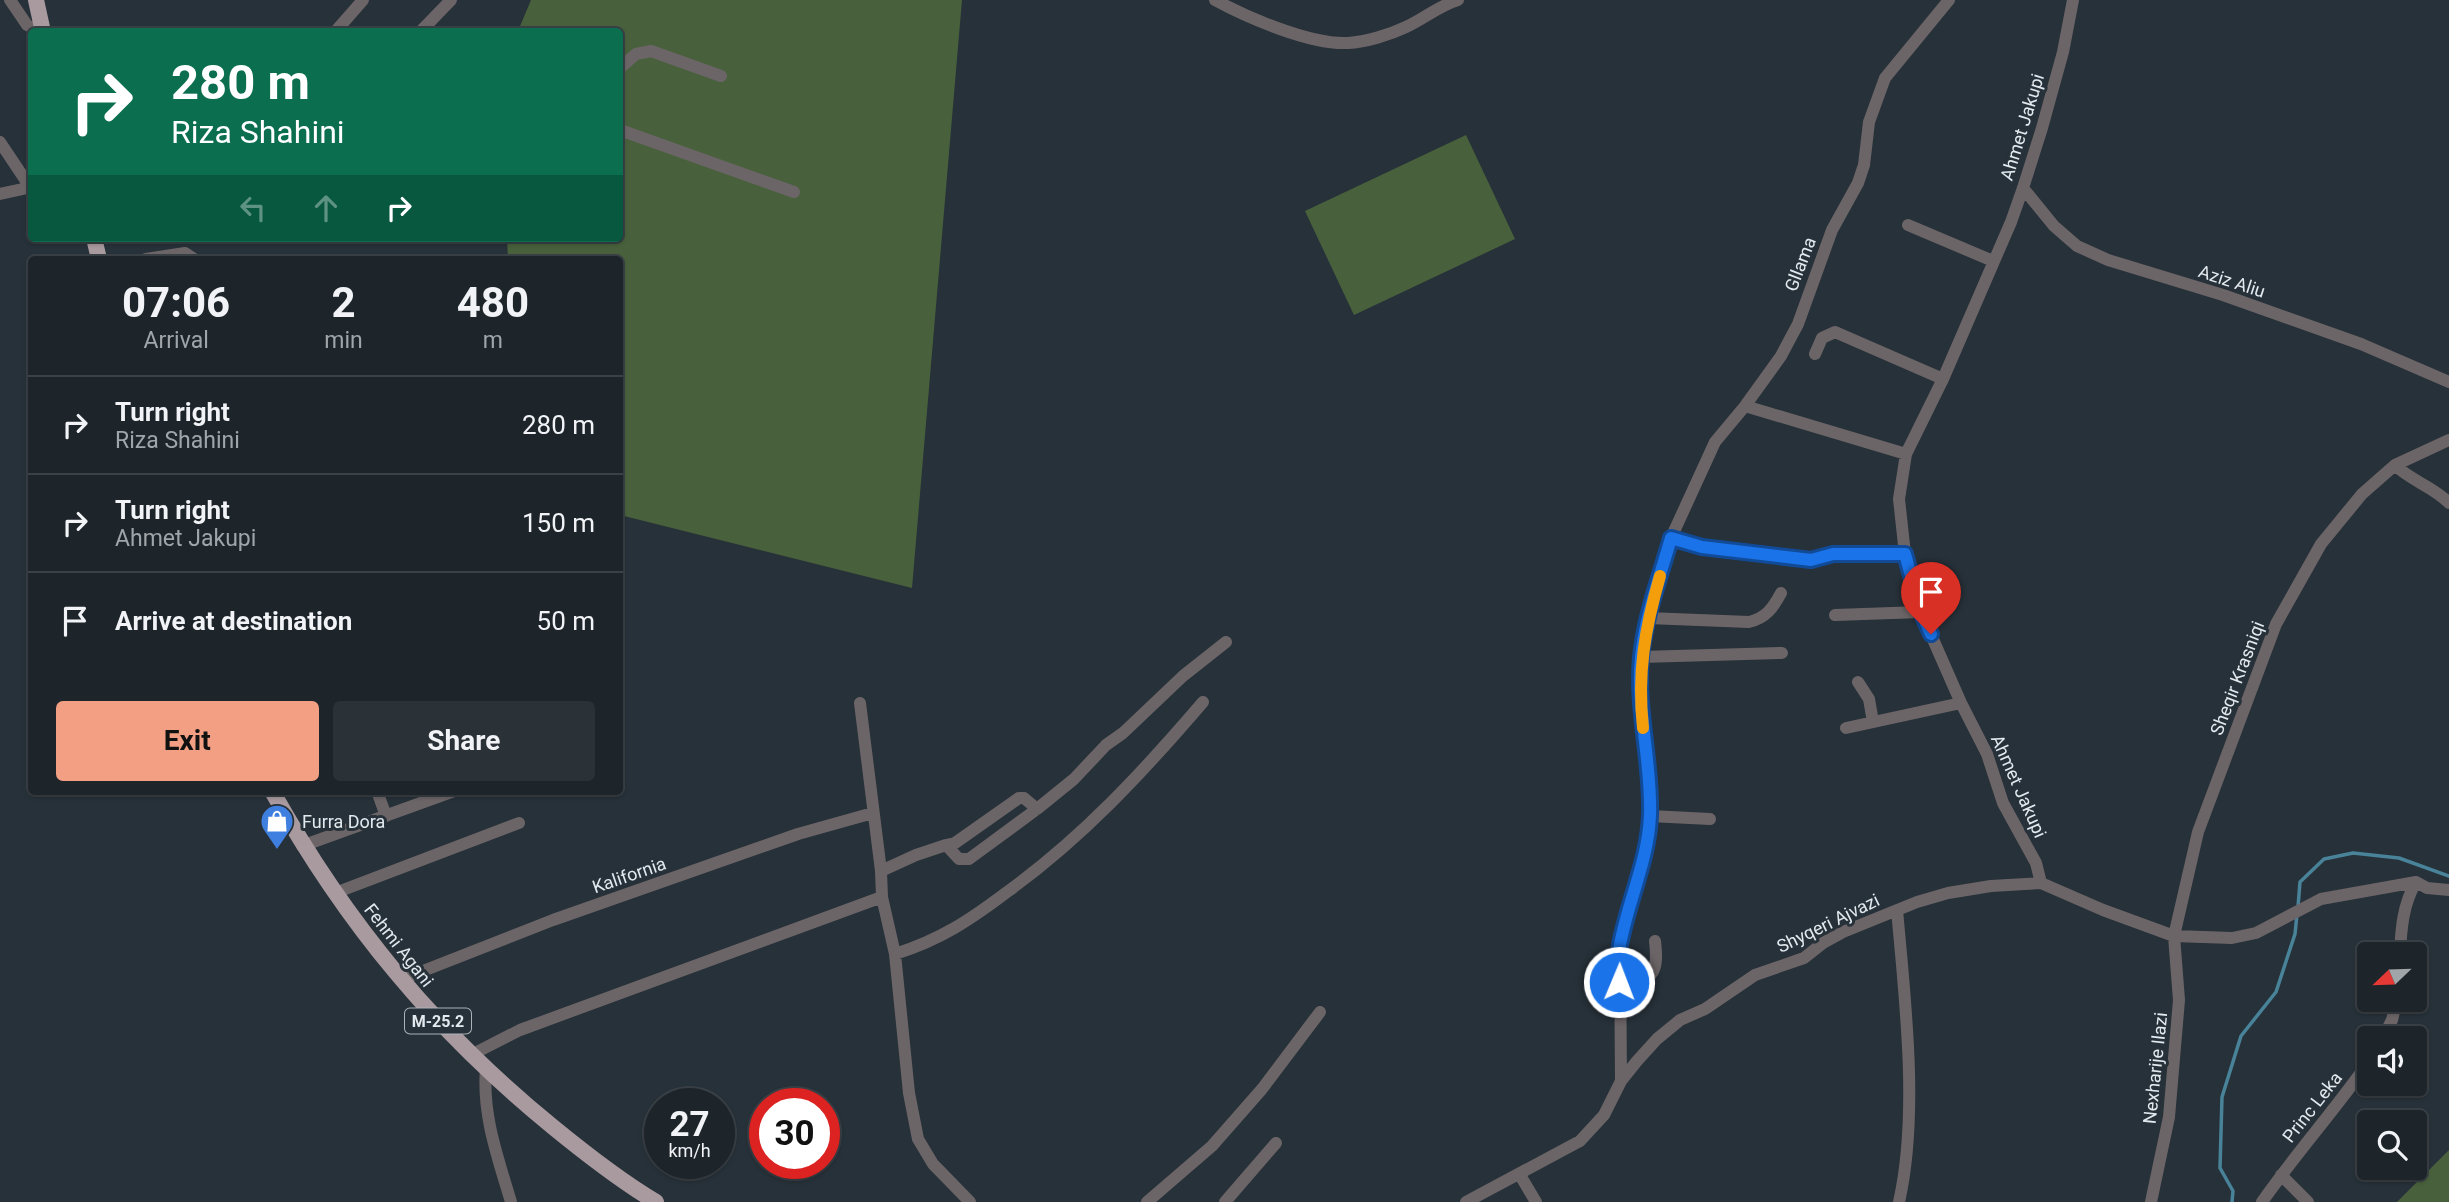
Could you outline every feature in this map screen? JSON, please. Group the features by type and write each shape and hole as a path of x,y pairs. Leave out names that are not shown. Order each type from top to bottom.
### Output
{"main road":[{"path":"36,0 41,28"},
{"name":"Fehmi Agani","path":"273,795 302,846 400,980 471,1055 524,1104 594,1161 656,1202"}],"street":[{"path":"10,0 27,25 33,28"},
{"path":"338,28 363,0"},
{"path":"424,28 451,0"},
{"path":"1215,0 1302,37 1347,43 1374,38 1406,27 1443,4 1458,0"},
{"name":"Gllama","path":"1621,1081 1620,946 1642,869 1650,816 1641,708 1641,657 1648,618 1671,538 1715,442 1781,356 1798,324 1832,230 1858,183 1864,165 1869,121 1885,78 1949,0"},
{"name":"Ahmet Jakupi","path":"2041,883 2036,863 2003,803 1987,754 1961,704 1921,612 1905,554 1899,499 1906,454 1943,379 2023,188 2063,52 2073,0"},
{"path":"623,65 636,54 652,51 720,76"},
{"path":"623,131 794,191"},
{"path":"0,142 28,183"},
{"path":"0,194 28,188"},
{"name":"Aziz Aliu","path":"2023,188 2054,226 2077,246 2108,260 2223,295 2361,344 2449,382"},
{"path":"1908,225 1993,261"},
{"path":"166,256 185,253 190,256"},
{"path":"1815,354 1822,338 1835,332 1943,379"},
{"path":"1745,406 1906,454"},
{"name":"Sheqir Krasniqi","path":"2174,936 2198,832 2277,624 2320,544 2362,494 2395,465 2449,440"},
{"path":"2395,465 2406,476 2442,496 2449,503"},
{"path":"1671,538 1702,547 1811,560 1833,554 1905,554"},
{"path":"1648,618 1749,622 1760,619 1773,608 1781,593"},
{"path":"1835,615 1921,612"},
{"path":"946,845 959,859 969,859 1074,779 1106,745 1123,733 1183,676 1226,642"},
{"path":"1641,657 1782,653"},
{"path":"1858,682 1869,699 1873,722"},
{"path":"895,954 924,945 963,925 1037,871 1099,817 1203,702"},
{"path":"860,703 882,897 895,954 909,1093 918,1139 933,1164 970,1202"},
{"path":"1846,727 1961,704"},
{"path":"378,795 386,816"},
{"path":"302,846 443,795"},
{"path":"881,871 916,855 955,843 1019,799 1024,798 1037,809"},
{"name":"Kalifornia","path":"400,980 553,920 798,834 873,813"},
{"path":"1650,816 1710,819"},
{"path":"335,893 519,824"},
{"path":"2401,942 2402,921 2410,891 2416,882 2427,888 2449,890"},
{"name":"Shyqeri Ajvazi","path":"1466,1202 1580,1141 1604,1115 1621,1081 1657,1039 1680,1020 1704,1009 1755,975 1804,958 1843,932 1896,910 1948,893 1991,886 2041,883 2103,910 2174,936 2232,937 2256,933 2320,899 2416,882"},
{"path":"471,1055 520,1030 882,897"},
{"name":"Shyqeri Ajvazi","path":"1896,910 1906,1026 1908,1121 1899,1202"},
{"name":"Nexharije Ilazi","path":"2151,1202 2169,1116 2174,1065 2179,1000 2174,936"},
{"path":"1619,982 1646,980 1654,972 1656,941"},
{"path":"1147,1202 1212,1146 1262,1089 1320,1012"},
{"path":"486,1069 486,1109 511,1202"},
{"name":"Princ Leka","path":"2262,1202 2357,1079"},
{"path":"1225,1202 1276,1143"},
{"path":"1520,1175 1536,1202"},
{"path":"2281,1175 2308,1202"}],"green space":[{"path":"531,0 962,0 912,588 623,516 623,256 508,256 507,242 623,242 623,28 519,28"},
{"path":"1466,135 1515,239 1354,315 1305,211"},
{"path":"2449,1150 2449,1202 2397,1202 2419,1180 2427,1180 2427,1172"}],"waterway":[{"path":"2298,907 2300,882 2324,859 2353,853 2399,858 2449,876"},
{"path":"2232,1202 2233,1191 2220,1168 2222,1097 2241,1036 2276,992 2295,934 2297,914"}],"slow traffic":[{"path":"1643,728 1641,657 1660,576"}],"place":[{"name":"Furra Dora","path":"277,851"}],"route":[{"path":"1619,982 1620,946 1642,869 1650,816 1641,708 1641,657 1648,618 1671,538 1702,547 1811,560 1833,554 1905,554 1921,612 1931,634"}]}
